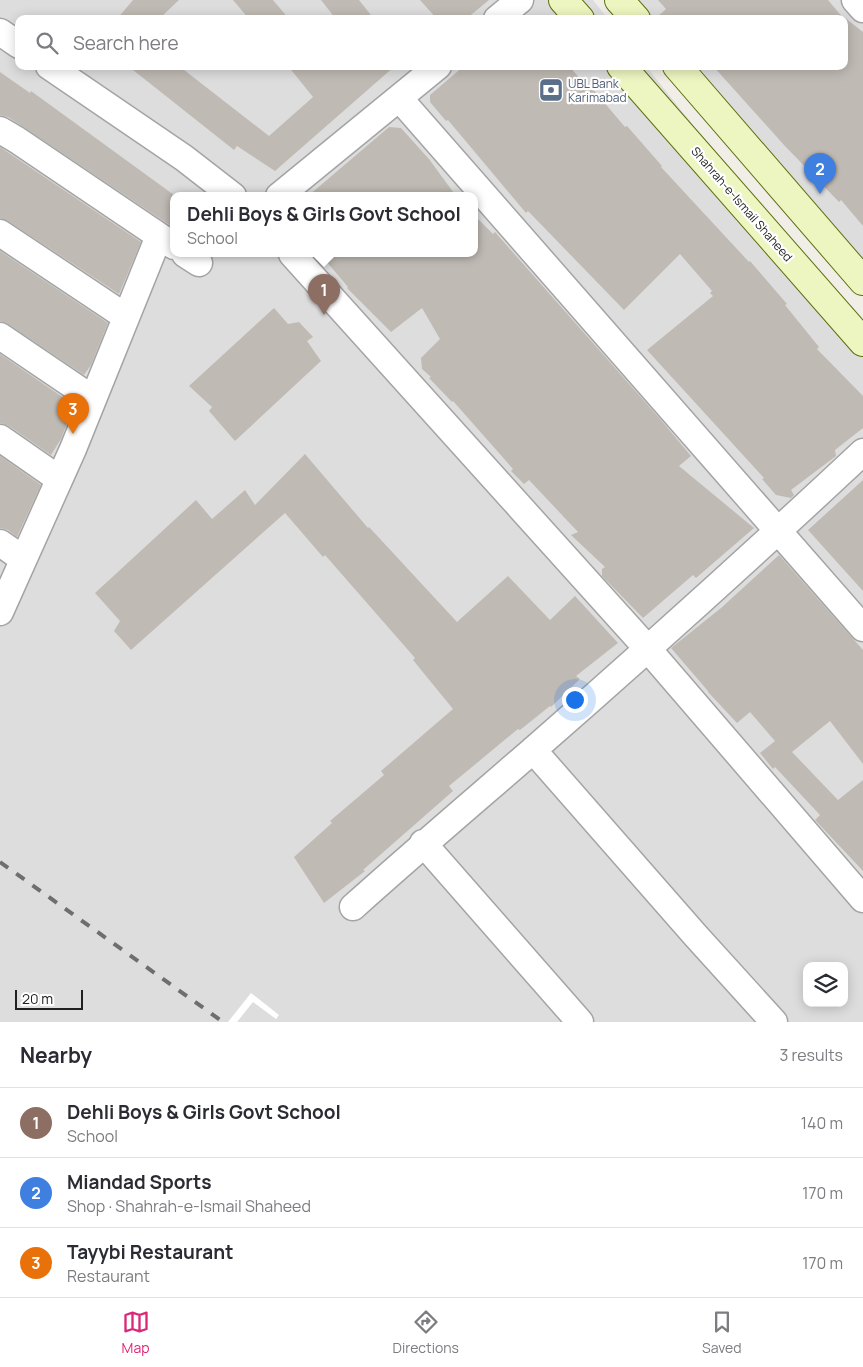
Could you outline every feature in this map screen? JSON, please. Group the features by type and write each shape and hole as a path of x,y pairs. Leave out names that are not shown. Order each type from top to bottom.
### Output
{"main road":[{"path":"563,0 576,15"},
{"path":"619,0 632,15"},
{"name":"Shahrah-e-Ismail Shaheed","path":"625,70 863,342"},
{"path":"680,70 863,280"}],"street":[{"path":"502,15 520,0"},
{"path":"855,0 863,10"},
{"path":"0,32 15,42"},
{"path":"55,70 184,158 228,192"},
{"path":"284,192 433,70"},
{"path":"399,98 863,628"},
{"path":"0,130 166,241 126,317 59,479 0,612"},
{"path":"0,233 126,317"},
{"path":"295,257 647,648 863,899"},
{"path":"0,336 93,399"},
{"path":"0,438 59,479"},
{"path":"353,907 779,531 863,452"},
{"path":"0,543 23,558"},
{"path":"533,750 774,1022"},
{"path":"423,844 580,1022"}],"shaded area":[{"path":"0,0 593,0 605,15 15,15 15,70 649,70 863,339 863,1022 0,1022"},
{"path":"627,0 863,0 863,272 688,70 848,70 848,15 640,15"}],"pier":[{"path":"251,993 279,1015 276,1019 253,1002 237,1022 228,1022"}],"building":[{"path":"133,0 179,0 163,15 120,15"},
{"path":"233,0 273,0 286,15 246,15"},
{"path":"321,0 359,0 371,15 333,15"},
{"path":"420,0 489,0 471,15 433,15"},
{"path":"658,0 828,0 841,15 659,15 666,9"},
{"path":"848,20 863,32 863,226 841,200 839,202 784,145 717,70 848,70"},
{"path":"133,70 184,70 269,136 313,97 291,70 390,70 275,171 237,146 234,150"},
{"path":"459,70 572,70 583,82 586,81 661,167 750,261 787,304 785,305 819,347 817,349 863,396 863,428 835,450 836,456 791,490 794,495 791,498 776,495 762,479 764,478 647,350 713,296 710,293 712,291 680,254 624,310 528,211 526,213 448,120 446,121 430,102 430,95"},
{"path":"0,72 30,93 31,91 170,192 170,225 25,128 8,117 0,115"},
{"path":"389,127 401,128 429,159 453,192 313,192"},
{"path":"0,147 141,242 119,294 8,221 0,218"},
{"path":"478,219 493,234 495,232 691,456 679,466 754,528 696,578 693,575 643,618 602,576 602,569 605,567 571,535 578,532 529,480 524,484 511,471 513,469 422,369 421,358 440,339 422,308 391,332 323,257 478,257"},
{"path":"0,251 108,323 91,365 84,375 8,324 0,321"},
{"path":"274,308 288,324 299,322 313,337 307,341 321,361 235,441 209,411 212,407 189,386"},
{"path":"0,354 74,405 61,439 51,455 9,426 0,423"},
{"path":"305,454 368,528 457,622 508,576 550,620 575,596 618,643 576,676 580,679 551,707 520,730 518,729 449,786 453,791 363,870 365,871 324,903 294,857 332,823 330,821 384,775 381,771 453,709 413,660 415,658 325,555 323,557 285,513 131,650 114,631 120,621 95,593 196,500 212,519 245,490 255,505"},
{"path":"0,456 41,485 17,537 8,530 0,528"},
{"path":"863,480 863,591 808,530"},
{"path":"779,555 863,650 863,764 830,721 792,752 838,800 863,780 863,871 815,820 820,815 775,767 773,769 760,753 775,741 750,712 737,723 671,648 721,608"}],"railway":[{"path":"0,862 223,1022"}],"place":[{"name":"UBL Bank Karimabad","path":"551,90"},
{"name":"Miandad Sports","path":"820,194"},
{"name":"Dehli Boys & Girls Govt School","path":"324,315"},
{"name":"Tayybi Restaurant","path":"73,434"}]}
